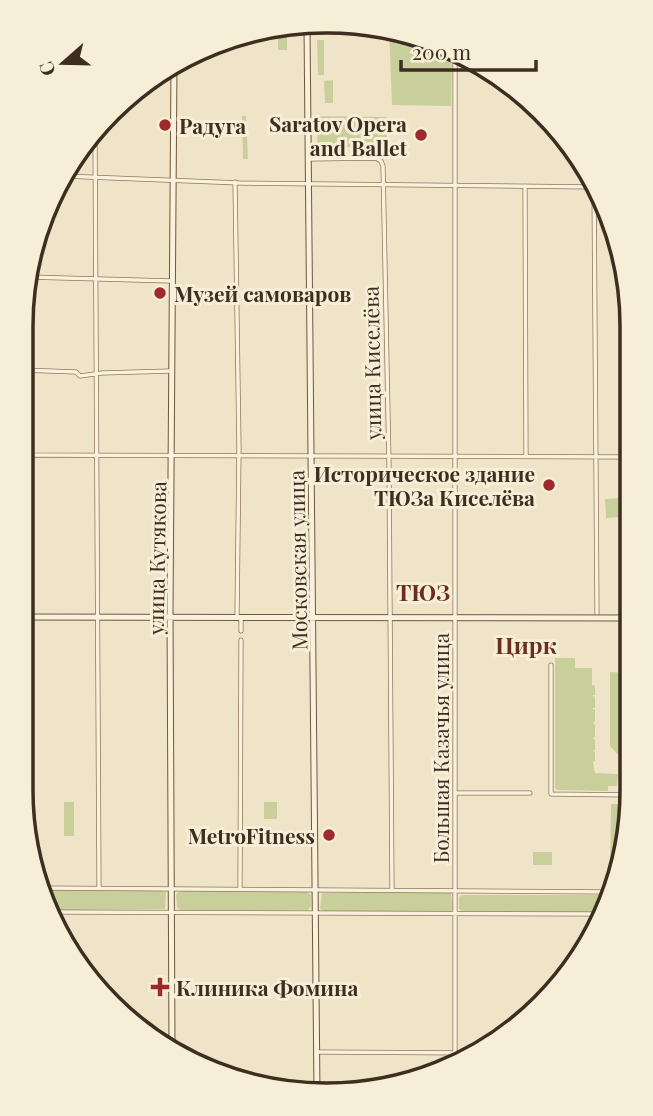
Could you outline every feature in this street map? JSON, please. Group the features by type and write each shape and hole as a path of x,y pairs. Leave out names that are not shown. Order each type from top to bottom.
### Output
{"street":[{"name":"Московская улица","path":"307,34 317,1083"},
{"name":"Большая Казачья улица","path":"455,63 455,1053"},
{"name":"улица Кутякова","path":"172,1038 170,617 174,77"},
{"path":"95,146 99,888"},
{"name":"улица Киселёва","path":"308,159 376,158 383,166 392,890"},
{"path":"75,177 174,181 584,186"},
{"path":"235,182 241,631"},
{"path":"525,186 526,456"},
{"path":"594,207 597,613"},
{"path":"38,277 173,281"},
{"path":"33,370 76,372 80,376 173,371"},
{"path":"33,455 620,457"},
{"path":"33,617 620,618"},
{"path":"240,889 241,640"},
{"path":"551,665 551,794 620,795"},
{"path":"455,793 530,793"},
{"path":"51,888 601,892"},
{"path":"60,912 592,915"},
{"path":"317,1052 455,1053"}],"green space":[{"path":"287,36 287,50 278,50 278,38"},
{"path":"317,40 324,40 324,75 318,75"},
{"path":"389,40 452,61 451,106 392,105"},
{"path":"333,80 333,103 325,103 324,81"},
{"path":"242,116 246,116 248,159 243,159"},
{"path":"318,116 387,117 387,147 317,147"},
{"path":"620,498 620,517 606,518 605,499"},
{"path":"555,658 575,658 575,668 592,668 592,685 595,686 595,695 592,695 595,697 595,708 592,708 595,710 595,773 618,774 617,786 608,786 608,791 555,788"},
{"path":"610,672 620,672 620,754 610,746"},
{"path":"64,802 74,802 74,836 64,836"},
{"path":"264,802 277,802 277,819 264,819"},
{"path":"611,804 619,804 617,828 610,864"},
{"path":"533,852 552,852 552,865 533,865"},
{"path":"51,890 162,891 166,892 165,909 59,910"},
{"path":"180,891 307,892 311,895 311,907 308,910 180,910 177,907 176,894"},
{"path":"322,893 451,893 453,909 324,911 320,909"},
{"path":"600,895 593,912 462,911 459,909 459,897"}],"place":[{"name":"Радуга","path":"165,125"},
{"name":"Saratov Opera and Ballet","path":"421,135"},
{"name":"Музей самоваров","path":"160,293"},
{"name":"Историческое здание ТЮЗа Киселёва","path":"549,485"},
{"name":"MetroFitness","path":"329,835"},
{"name":"Клиника Фомина","path":"160,987"}],"district":[{"name":"ТЮЗ","path":"423,591"},
{"name":"Цирк","path":"526,644"}]}
